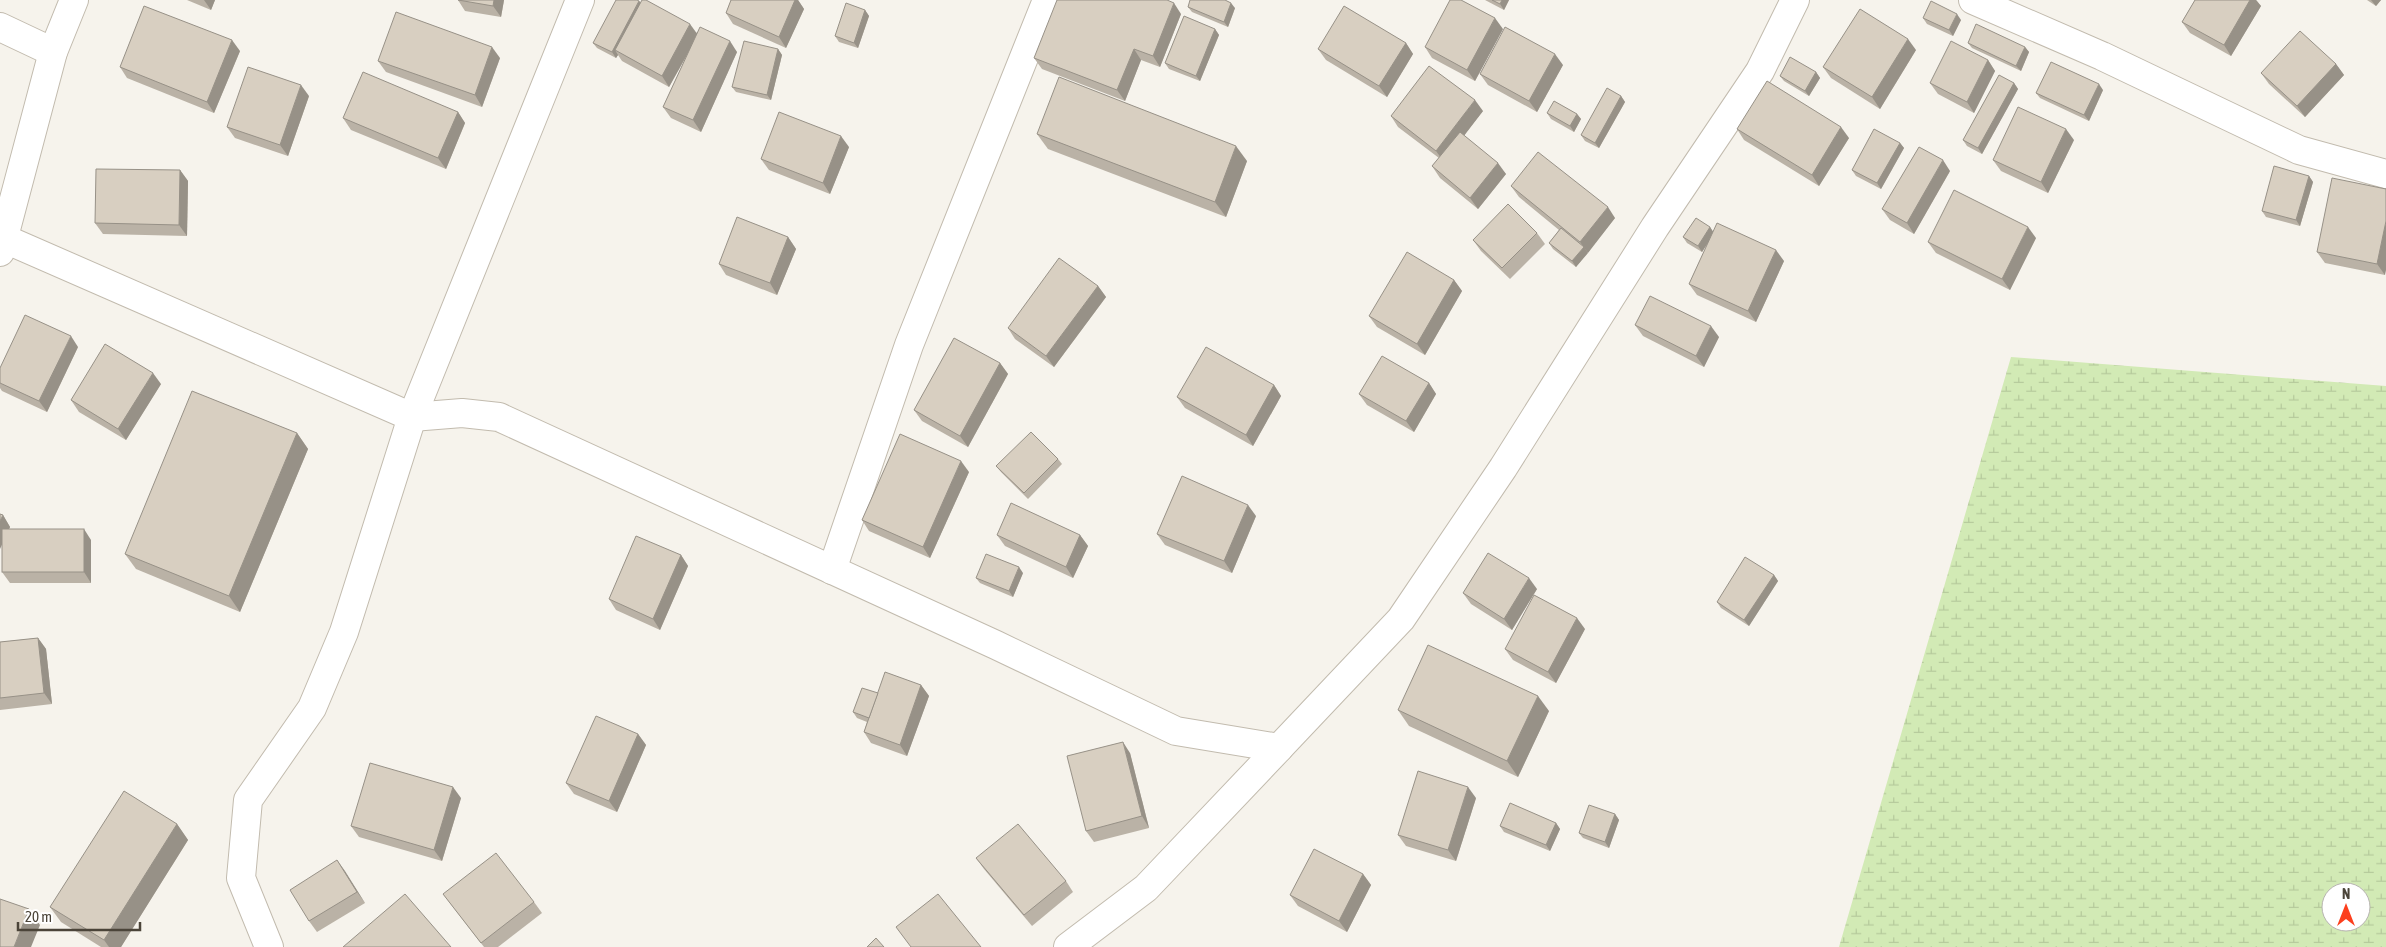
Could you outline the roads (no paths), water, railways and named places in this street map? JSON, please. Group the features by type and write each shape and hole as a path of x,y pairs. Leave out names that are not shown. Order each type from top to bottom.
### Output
{"street":[{"path":"74,0 52,52 2,246 412,417 462,413 499,417 1176,731 1279,748"},
{"path":"269,947 241,878 248,800 312,708 344,632 412,417 580,0"},
{"path":"832,570 909,345 1047,0"},
{"path":"1093,947 1096,938 1146,888 1401,618 1503,468 1655,227 1760,71 1795,0"},
{"path":"1973,0 2102,56 2299,150 2386,174"},
{"path":"0,27 52,52"},
{"path":"1068,947 1146,888"}]}
